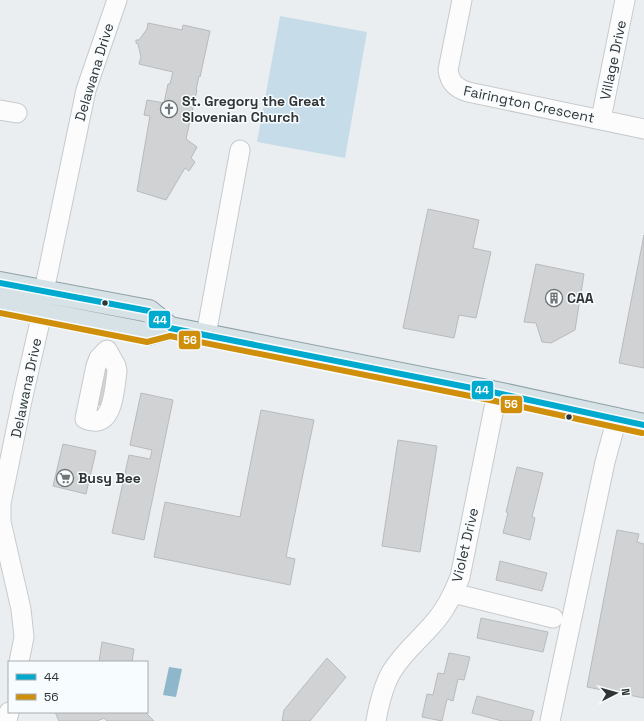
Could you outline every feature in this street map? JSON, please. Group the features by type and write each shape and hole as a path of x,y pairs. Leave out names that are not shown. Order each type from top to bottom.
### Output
{"main road":[{"path":"0,283 149,311 170,328"},
{"path":"0,305 148,334 170,328 497,393 644,425"}],"street":[{"name":"Delawana Drive","path":"19,661 24,637 21,609 1,522 1,503 39,326 44,291 86,90 117,0"},
{"name":"Fairington Crescent","path":"462,0 448,70 450,78 457,88 468,92 644,129"},
{"name":"Village Drive","path":"601,119 626,0"},
{"path":"206,335 240,150"},
{"path":"85,419 98,421 105,417 109,412 116,366 103,354"},
{"name":"Violet Drive","path":"376,721 380,701 391,673 407,651 441,614 449,603 461,573 497,393"},
{"path":"550,721 605,462 617,418"},
{"path":"453,594 553,618"}],"shaded area":[{"path":"280,16 367,32 345,158 257,142"}],"water":[{"path":"169,667 182,669 176,697 163,695"}],"building":[{"name":"St. Gregory the Great Slovenian Church","path":"148,23 182,30 183,25 210,31 186,139 197,147 191,158 195,162 189,171 185,168 166,200 137,191 150,116 144,115 147,100 164,103 168,84 170,84 173,72 139,64 141,57 136,40 139,40 147,29"},
{"path":"428,209 479,220 473,248 491,252 476,318 459,315 454,338 403,328"},
{"path":"644,235 644,368 619,363"},
{"name":"CAA","path":"536,264 584,274 575,330 551,343 542,342 536,323 524,322"},
{"path":"99,369 114,372 105,406 94,403"},
{"path":"141,393 173,400 144,540 112,533 129,455 150,459 152,450 130,445"},
{"path":"261,410 314,420 286,557 295,559 290,585 154,557 165,502 240,517"},
{"path":"398,440 437,446 420,552 382,546"},
{"path":"63,444 96,451 86,494 53,486"},
{"path":"517,467 543,473 532,517 535,518 530,540 503,533 508,513 506,512"},
{"path":"617,530 639,534 637,542 644,544 644,698 587,687"},
{"path":"500,561 547,573 542,591 496,580"},
{"path":"481,618 548,632 543,652 477,638"},
{"path":"102,642 134,649 132,661 99,661"},
{"path":"449,653 470,657 464,680 458,679 453,701 447,699 442,721 422,717 427,694 433,695 438,673 444,674"},
{"path":"327,658 346,677 310,721 282,721 284,710"},
{"path":"477,696 534,711 531,721 502,721 472,713"},
{"path":"55,713 146,713 154,721 107,721 104,718 97,721 59,721"}],"transit line":[{"name":"44","path":"0,283 149,311 170,328 497,393 644,425"},
{"name":"56","path":"0,313 147,342 170,336 495,401 642,433"}],"place":[{"name":"St. Gregory the Great Slovenian Church","path":"169,109"},
{"name":"CAA","path":"554,298"},
{"name":"Busy Bee","path":"65,478"}]}
